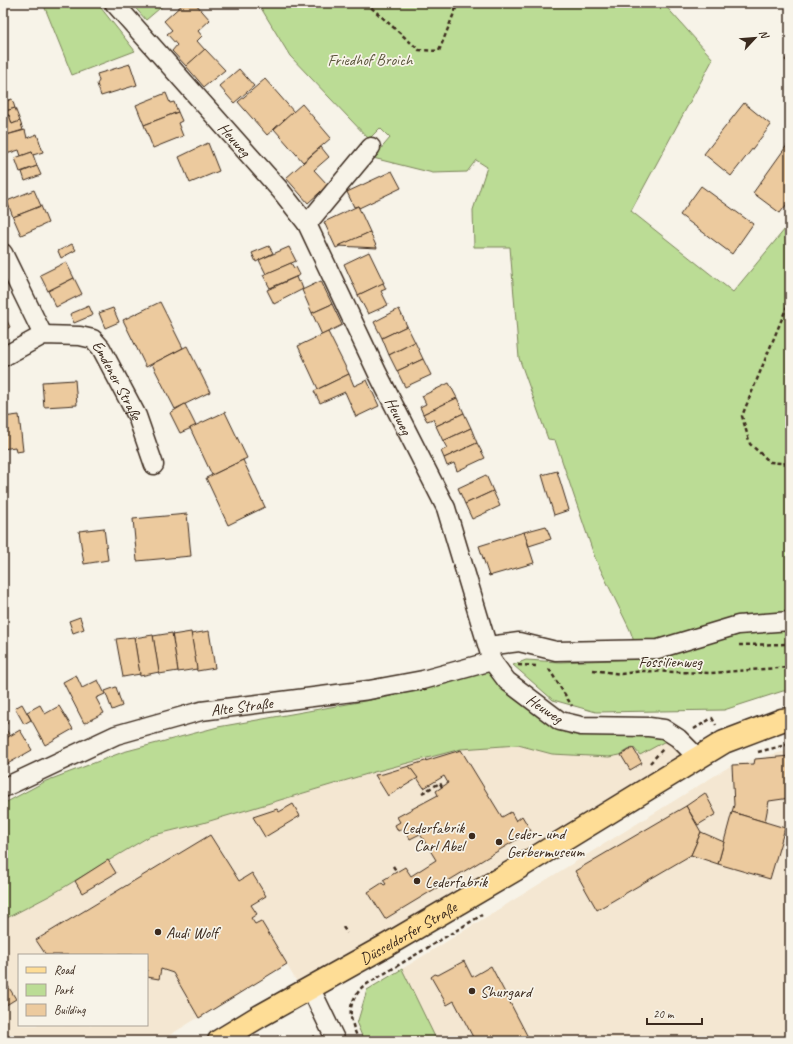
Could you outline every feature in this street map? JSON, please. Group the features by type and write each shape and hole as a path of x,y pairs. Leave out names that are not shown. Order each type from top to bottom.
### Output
{"main road":[{"name":"Düsseldorfer Straße","path":"219,1041 515,870 724,742 782,720 790,719"}],"street":[{"name":"Heuweg","path":"114,3 281,191 307,224 377,372 446,508 490,654 507,681 560,721 581,726 649,727 664,729 678,738 698,759"},
{"path":"307,224 371,147"},
{"path":"3,253 43,335 3,357"},
{"name":"Emdener Straße","path":"43,335 80,336 93,339 101,348 138,416 154,465"},
{"name":"Alte Straße","path":"3,788 116,736 201,711 369,690 423,680 519,642 556,651 658,649 738,625 790,620"},
{"path":"311,988 336,1041"}],"path":[{"path":"366,3 419,50 439,51 458,3"},
{"path":"790,299 742,416 750,444 770,462 790,464"},
{"name":"Fossilienweg","path":"590,669 621,674 642,670 711,673 790,667"},
{"path":"551,670 574,709 581,726"},
{"path":"754,754 790,744"},
{"path":"422,793 440,783 442,786"},
{"path":"394,866 397,872"},
{"path":"359,1041 353,1027 351,1013 352,1001 362,987 488,911"},
{"path":"343,927 347,933"},
{"path":"269,1041 281,1037 287,1041"}],"shaded area":[{"path":"671,738 692,758 319,982 297,982 286,964 160,1041 3,1041 3,920 51,895 150,836 203,823 374,772 461,749 518,745 552,754 620,755 633,746"},
{"path":"790,750 790,1041 437,1041 402,969 732,765"}],"green space":[{"path":"43,3 97,3 135,51 72,75"},
{"path":"131,3 166,3 146,20"},
{"name":"Friedhof Broich","path":"258,3 663,3 713,59 631,211 733,292 790,223 790,691 783,691 724,710 596,712 553,700 513,665 526,660 560,662 640,659 630,630 595,558 555,440 548,439 519,358 510,247 474,247 473,210 487,167 476,160 467,172 433,173 373,158 390,138 380,128 369,139 290,56"},
{"path":"489,666 558,725 648,730 671,738 640,755 633,747 620,755 609,757 552,754 518,745 461,749 374,772 203,823 150,836 51,895 3,920 3,804 46,781 123,752 218,727 387,697 424,684"},
{"path":"402,969 437,1041 364,1041 357,1024 367,990"}],"building":[{"path":"184,3 195,3 210,20 198,31 202,36 197,41 205,50 186,66 172,51 177,45 167,34 172,30 164,21"},
{"path":"205,49 225,70 204,87 186,66"},
{"path":"790,53 790,64 785,60"},
{"path":"130,64 137,85 101,96 97,84 99,81 97,74"},
{"path":"239,69 254,86 234,103 219,86"},
{"path":"5,74 8,82 3,84 3,75"},
{"path":"265,79 294,112 267,135 238,102"},
{"path":"166,93 170,103 174,102 178,112 144,125 136,105"},
{"path":"12,99 15,108 3,112 3,102"},
{"path":"744,103 771,125 731,176 704,154"},
{"path":"302,104 331,138 303,162 274,129"},
{"path":"15,108 20,121 12,124 9,115 3,117 3,112"},
{"path":"178,112 182,121 178,123 183,136 153,148 144,125"},
{"path":"9,115 12,124 20,121 23,130 3,136 3,117"},
{"path":"25,130 27,138 37,134 43,152 33,155 32,152 21,156 19,150 3,155 3,136"},
{"path":"790,141 790,200 780,213 753,193"},
{"path":"208,143 219,171 190,183 179,157"},
{"path":"321,147 329,157 314,170 328,185 308,203 286,178"},
{"path":"32,152 37,166 20,172 15,158"},
{"path":"37,166 41,175 25,181 22,172"},
{"path":"392,171 401,188 359,208 358,206 354,207 347,192"},
{"path":"701,186 753,224 732,254 680,215"},
{"path":"34,190 41,206 13,217 7,201"},
{"path":"41,206 48,223 21,235 13,217"},
{"path":"358,206 370,232 336,248 324,222"},
{"path":"370,232 377,248 338,246"},
{"path":"72,244 76,250 61,258 58,251"},
{"path":"269,246 273,253 256,262 252,253"},
{"path":"289,247 296,261 266,274 259,260"},
{"path":"369,252 384,283 358,295 344,264"},
{"path":"66,262 74,278 48,291 40,275"},
{"path":"291,263 294,268 296,267 300,275 270,288 263,275"},
{"path":"296,277 298,282 300,281 303,289 274,304 267,290"},
{"path":"74,278 82,294 56,307 48,291"},
{"path":"321,281 332,304 312,313 302,290"},
{"path":"383,283 386,289 381,291 388,305 368,314 358,295"},
{"path":"160,302 183,348 146,367 123,320"},
{"path":"332,304 342,325 322,335 312,313"},
{"path":"89,306 93,315 74,323 70,314"},
{"path":"113,308 119,322 105,328 99,313"},
{"path":"399,309 407,326 382,338 374,322"},
{"path":"3,313 10,327 3,331"},
{"path":"407,326 415,342 389,355 382,338"},
{"path":"328,332 349,374 318,389 298,346"},
{"path":"415,342 423,359 397,371 389,355"},
{"path":"187,346 210,392 175,409 152,364"},
{"path":"423,359 431,375 405,387 397,371"},
{"path":"349,374 354,386 367,380 379,406 356,417 345,392 320,403 314,391"},
{"path":"75,380 77,405 44,407 42,382"},
{"path":"449,383 457,398 423,414 420,407 426,404 422,396"},
{"path":"457,398 464,413 436,426 433,419 427,421 423,414"},
{"path":"185,404 196,426 180,433 170,413"},
{"path":"225,412 247,458 212,475 190,428"},
{"path":"464,413 471,428 443,441 436,426"},
{"path":"19,415 23,451 16,452 15,447 3,449 3,417"},
{"path":"471,428 477,443 444,458 441,451 447,448 443,441"},
{"path":"477,443 485,458 457,471 454,463 447,466 444,458"},
{"path":"243,460 265,507 228,525 206,478"},
{"path":"557,471 569,510 554,515 542,475"},
{"path":"486,475 493,491 465,504 458,488"},
{"path":"493,491 500,506 472,519 465,504"},
{"path":"187,514 191,556 137,561 133,519"},
{"path":"546,526 551,539 529,546 524,532"},
{"path":"104,528 108,560 84,564 79,531"},
{"path":"524,532 534,563 489,576 479,546"},
{"path":"80,617 84,629 73,633 69,621"},
{"path":"209,631 215,668 197,671 191,634"},
{"path":"191,632 197,669 178,672 172,635"},
{"path":"172,633 178,671 159,674 153,636"},
{"path":"153,635 159,672 140,676 134,638"},
{"path":"134,637 140,674 123,677 116,639"},
{"path":"3,644 7,656 3,657"},
{"path":"76,675 82,688 98,680 105,694 96,698 104,713 84,723 63,682"},
{"path":"116,687 122,706 112,710 105,691"},
{"path":"22,704 31,720 24,724 15,708"},
{"path":"40,705 45,714 59,706 73,729 45,745 27,712"},
{"path":"3,712 8,723 4,726 10,736 3,740"},
{"path":"20,730 32,750 4,766 3,740"},
{"path":"633,748 642,763 630,770 621,755"},
{"name":"Lederfabrik Carl Abel","path":"461,750 502,817 511,812 516,821 522,816 531,831 385,919 368,892 382,883 384,885 386,884 383,880 405,867 411,876 436,860 420,834 410,839 404,828 398,831 395,825 400,822 397,817 438,795 436,791 448,783 444,776 424,788 409,766"},
{"path":"790,756 790,798 769,801 765,822 732,812 734,805 732,765 754,764 755,759"},
{"path":"409,766 418,778 388,796 375,775"},
{"path":"705,793 716,814 698,825 686,806"},
{"path":"293,804 300,816 265,837 253,817 277,809 279,812"},
{"path":"686,806 701,832 691,855 597,910 575,871"},
{"path":"732,812 785,828 770,879 718,864"},
{"path":"701,832 724,842 718,864 691,855"},
{"name":"Audi Wolf","path":"210,835 239,881 252,873 266,896 251,905 257,914 251,918 255,924 261,921 287,964 199,1018 173,973 161,969 159,979 148,977 148,954 45,954 36,940"},
{"path":"108,860 116,873 82,893 75,881"},
{"name":"Shurgard","path":"464,961 472,977 491,966 530,1041 475,1041 454,1001 447,1005 431,977 435,974 438,975"},
{"path":"3,978 16,999 3,1007"}],"place":[{"name":"Lederfabrik Carl Abel","path":"472,836"},
{"name":"Leder- und Gerbermuseum","path":"499,842"},
{"name":"Lederfabrik","path":"417,881"},
{"name":"Audi Wolf","path":"158,932"},
{"name":"Shurgard","path":"472,991"}]}
